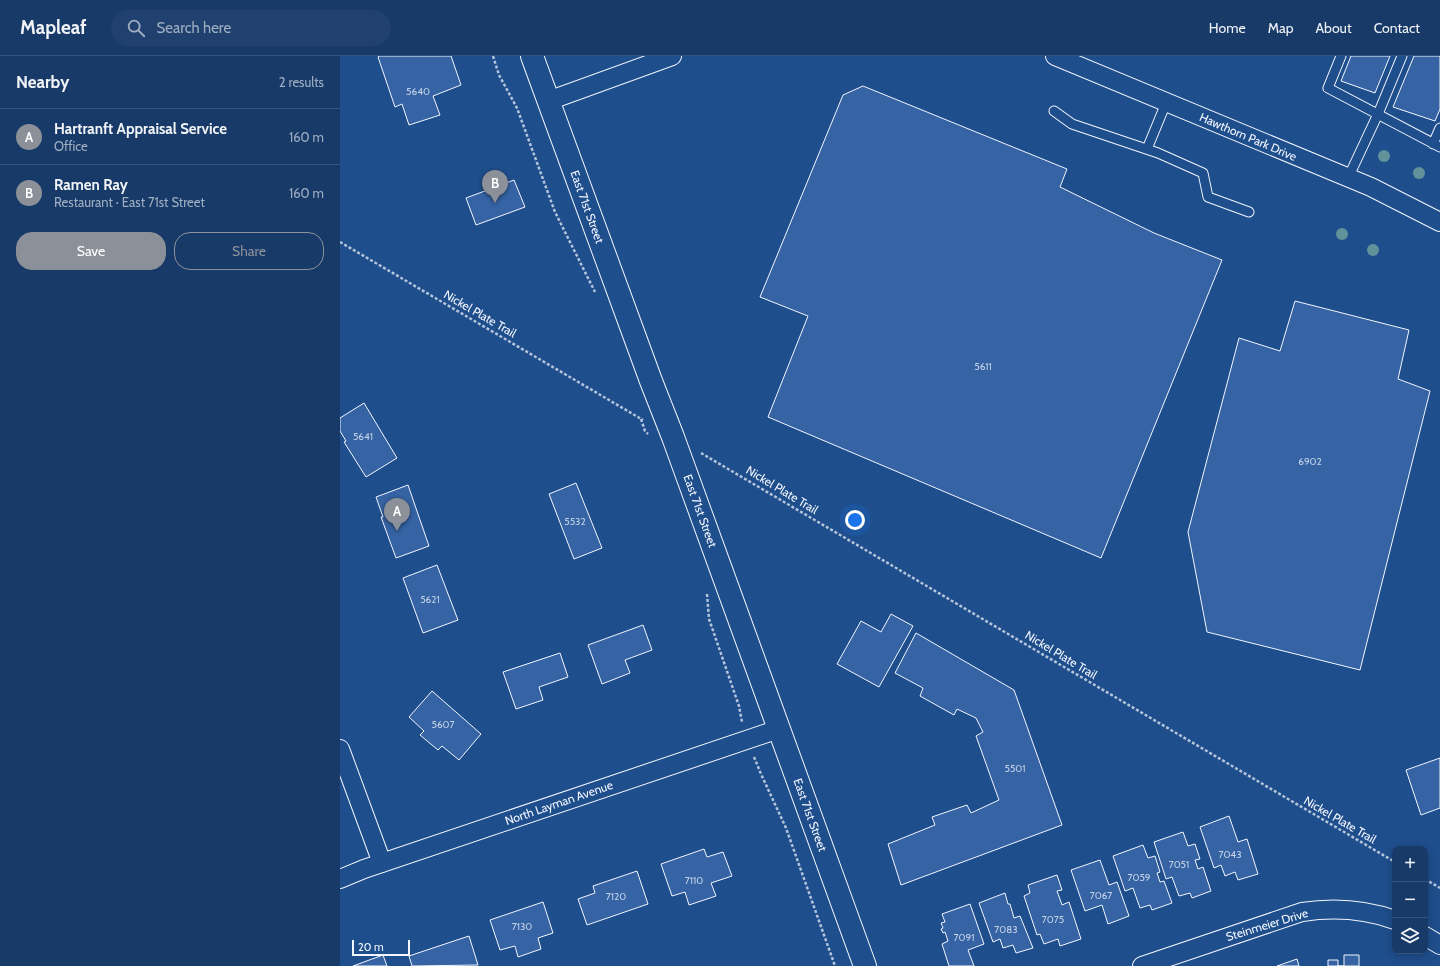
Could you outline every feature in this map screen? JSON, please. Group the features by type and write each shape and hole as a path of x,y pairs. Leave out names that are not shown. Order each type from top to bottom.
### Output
{"main road":[{"name":"East 71st Street","path":"532,56 651,381 676,444 865,966"}],"street":[{"path":"548,102 672,56"},
{"name":"Hawthorn Park Drive","path":"1055,56 1379,191 1440,222"},
{"name":"North Layman Avenue","path":"340,878 780,729"},
{"path":"340,750 382,863"},
{"name":"Steinmeier Drive","path":"1142,966 1285,917 1308,911 1330,909 1357,910 1392,919"},
{"path":"1428,938 1440,945"}],"lane":[{"path":"1342,56 1328,88 1437,145 1440,128"},
{"path":"1348,178 1378,114 1402,56"},
{"path":"1147,149 1166,103"},
{"path":"1054,111 1072,124 1158,153 1203,174 1208,197 1249,212"}],"path":[{"path":"493,56 499,75 517,108 555,212 597,296"},
{"name":"Nickel Plate Trail","path":"340,242 611,401"},
{"path":"639,412 645,431 650,436"},
{"name":"Nickel Plate Trail","path":"719,464 1392,860"},
{"path":"706,591 709,619 739,706 748,740 761,774 786,828 835,966"},
{"path":"1428,881 1440,888"}],"building":[{"path":"451,56 461,85 433,96 440,115 409,125 402,104 395,107 378,57"},
{"path":"1351,56 1390,56 1375,93 1341,81"},
{"path":"1414,56 1440,56 1440,109 1435,121 1393,107"},
{"path":"863,86 1067,169 1060,187 1154,233 1222,260 1101,558 768,417 808,316 760,297 843,95"},
{"path":"514,180 525,207 476,225 466,198"},
{"path":"1295,301 1409,330 1398,379 1430,391 1360,670 1207,632 1188,532 1239,338 1280,351"},
{"path":"364,403 397,458 366,477 344,442 346,441 340,431 340,418"},
{"path":"576,483 602,548 574,559 549,494"},
{"path":"408,485 429,546 396,558 381,517 383,517 376,497"},
{"path":"437,565 458,620 423,633 403,578"},
{"path":"891,614 913,626 879,687 837,664 861,621 881,632"},
{"path":"643,625 652,650 625,660 630,673 602,684 588,645"},
{"path":"916,633 1014,690 1062,825 901,885 888,844 935,825 932,817 967,805 971,813 999,800 976,736 983,732 976,718 957,709 954,715 920,696 923,688 895,673"},
{"path":"560,653 568,677 539,687 543,700 516,709 503,672"},
{"path":"432,691 481,734 459,760 442,746 438,750 420,735 424,731 409,717"},
{"path":"1440,758 1440,808 1421,815 1406,770"},
{"path":"1229,816 1238,842 1247,839 1258,874 1238,880 1235,872 1225,876 1221,865 1214,868 1200,827"},
{"path":"1183,832 1188,846 1195,844 1200,859 1195,860 1198,869 1203,867 1211,891 1192,898 1190,893 1179,896 1172,877 1166,879 1154,842"},
{"path":"1143,845 1148,858 1155,856 1160,872 1157,873 1160,882 1164,881 1172,903 1152,910 1150,905 1140,908 1133,888 1125,891 1113,856"},
{"path":"704,849 707,857 723,852 732,876 711,883 716,896 689,905 685,892 672,896 661,864"},
{"path":"1100,860 1109,885 1117,882 1129,916 1108,924 1102,905 1085,911 1071,870"},
{"path":"637,871 648,904 587,925 578,899 595,893 593,886"},
{"path":"1057,875 1062,890 1057,891 1062,905 1069,902 1081,939 1060,946 1058,939 1044,944 1040,934 1037,935 1024,896 1030,893 1028,885"},
{"path":"1005,893 1014,918 1020,916 1033,948 1016,953 1013,945 1003,948 1000,939 993,942 979,903"},
{"path":"543,902 553,933 538,938 541,949 518,957 515,946 500,950 490,920"},
{"path":"970,904 984,944 968,950 974,966 949,966 942,944 948,941 945,932 943,933 941,929 943,928 941,923 945,922 942,914"},
{"path":"469,936 478,965 412,966 409,956"},
{"path":"383,955 387,966 353,966"},
{"path":"1344,955 1359,955 1359,966 1344,966"},
{"path":"1297,959 1299,966 1277,966"},
{"path":"1328,960 1338,960 1338,966 1328,966"}],"place":[{"name":"Ramen Ray","path":"495,203"},
{"name":"Hartranft Appraisal Service","path":"397,531"}]}
